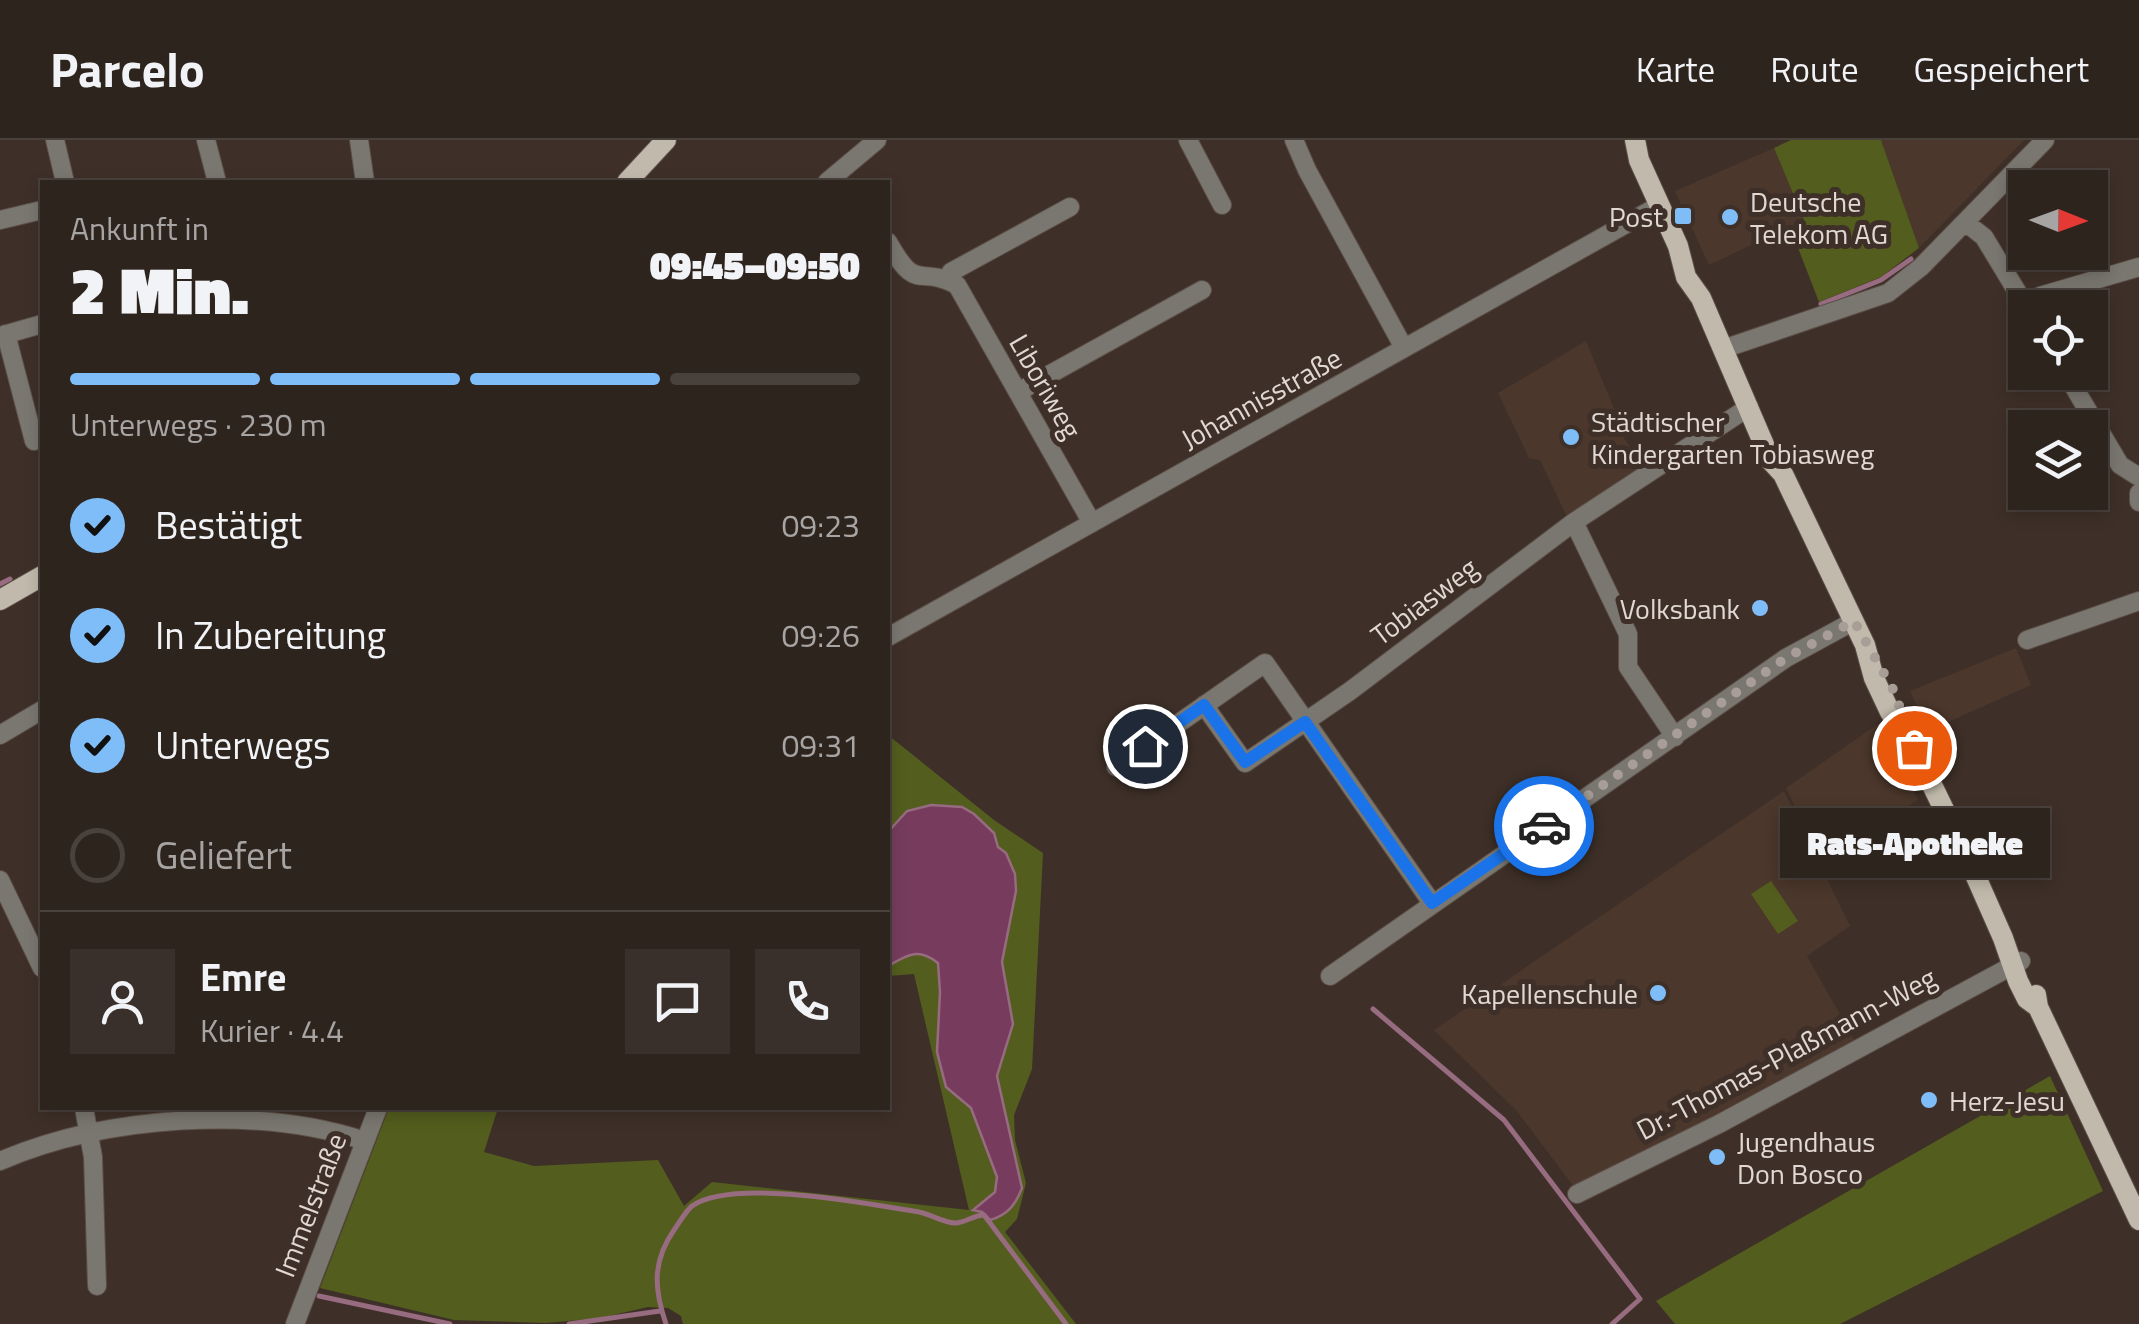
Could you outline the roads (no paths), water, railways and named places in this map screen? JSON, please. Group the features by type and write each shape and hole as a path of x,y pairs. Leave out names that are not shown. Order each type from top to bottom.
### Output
{"main road":[{"path":"629,180 666,140"},
{"path":"1625,140 1637,150 1678,246 1690,259 1702,285 1701,298 1770,462 1783,474 1865,645 1882,696 1914,748 2016,963 2036,993 2038,1007 2139,1220"},
{"path":"0,600 40,577"}],"street":[{"path":"55,140 65,180"},
{"path":"206,140 216,180"},
{"path":"359,140 365,180"},
{"path":"850,175 877,140"},
{"path":"1188,140 1222,205"},
{"path":"1294,140 1404,348"},
{"path":"1724,349 1888,293 1921,268 2045,140"},
{"name":"Johannisstraße","path":"890,636 1660,205"},
{"path":"890,246 903,270 915,276 948,280 952,272 1070,207"},
{"path":"0,220 40,210"},
{"path":"1966,222 1984,238 2016,290"},
{"path":"2061,290 2139,268"},
{"name":"Liboriweg","path":"948,280 957,285 1092,523"},
{"path":"1018,392 1202,290"},
{"path":"34,442 3,335 40,325"},
{"path":"2076,390 2120,465 2139,478"},
{"name":"Tobiasweg","path":"1204,705 1245,762 1305,722 1574,522 1750,409"},
{"path":"2139,493 2139,502"},
{"path":"1574,522 1628,634 1628,668 1675,737"},
{"path":"2027,640 2139,600"},
{"path":"1330,976 1786,658 1854,621"},
{"path":"1116,768 1265,662 1432,903"},
{"path":"0,735 40,711"},
{"path":"0,880 40,964"},
{"name":"Dr.-Thomas-Plaßmann-Weg","path":"1577,1194 1719,1124 2016,963"},
{"path":"84,1110 90,1134 97,1286"},
{"name":"Immelstraße","path":"295,1324 377,1110"},
{"path":"0,1161 50,1142 172,1122 221,1120 298,1126 365,1141"}],"waterway":[{"path":"1821,304 1881,280 1911,259"},
{"path":"0,584 10,579"},
{"path":"1373,1009 1504,1120 1640,1299 1612,1324"},
{"path":"666,1324 657,1287 659,1265 667,1242 687,1211 711,1198 768,1193 919,1212 951,1223 984,1215 1066,1324"},
{"path":"319,1296 450,1324"},
{"path":"569,1324 660,1311"}],"place":[{"name":"Post","path":"1683,216"},
{"name":"Deutsche Telekom AG","path":"1730,217"},
{"name":"Städtischer Kindergarten Tobiasweg","path":"1571,437"},
{"name":"Volksbank","path":"1760,608"},
{"name":"Rats-Apotheke","path":"1914,748"},
{"name":"Kapellenschule","path":"1658,993"},
{"name":"Herz-Jesu","path":"1929,1100"},
{"name":"Jugendhaus Don Bosco","path":"1717,1157"}]}
